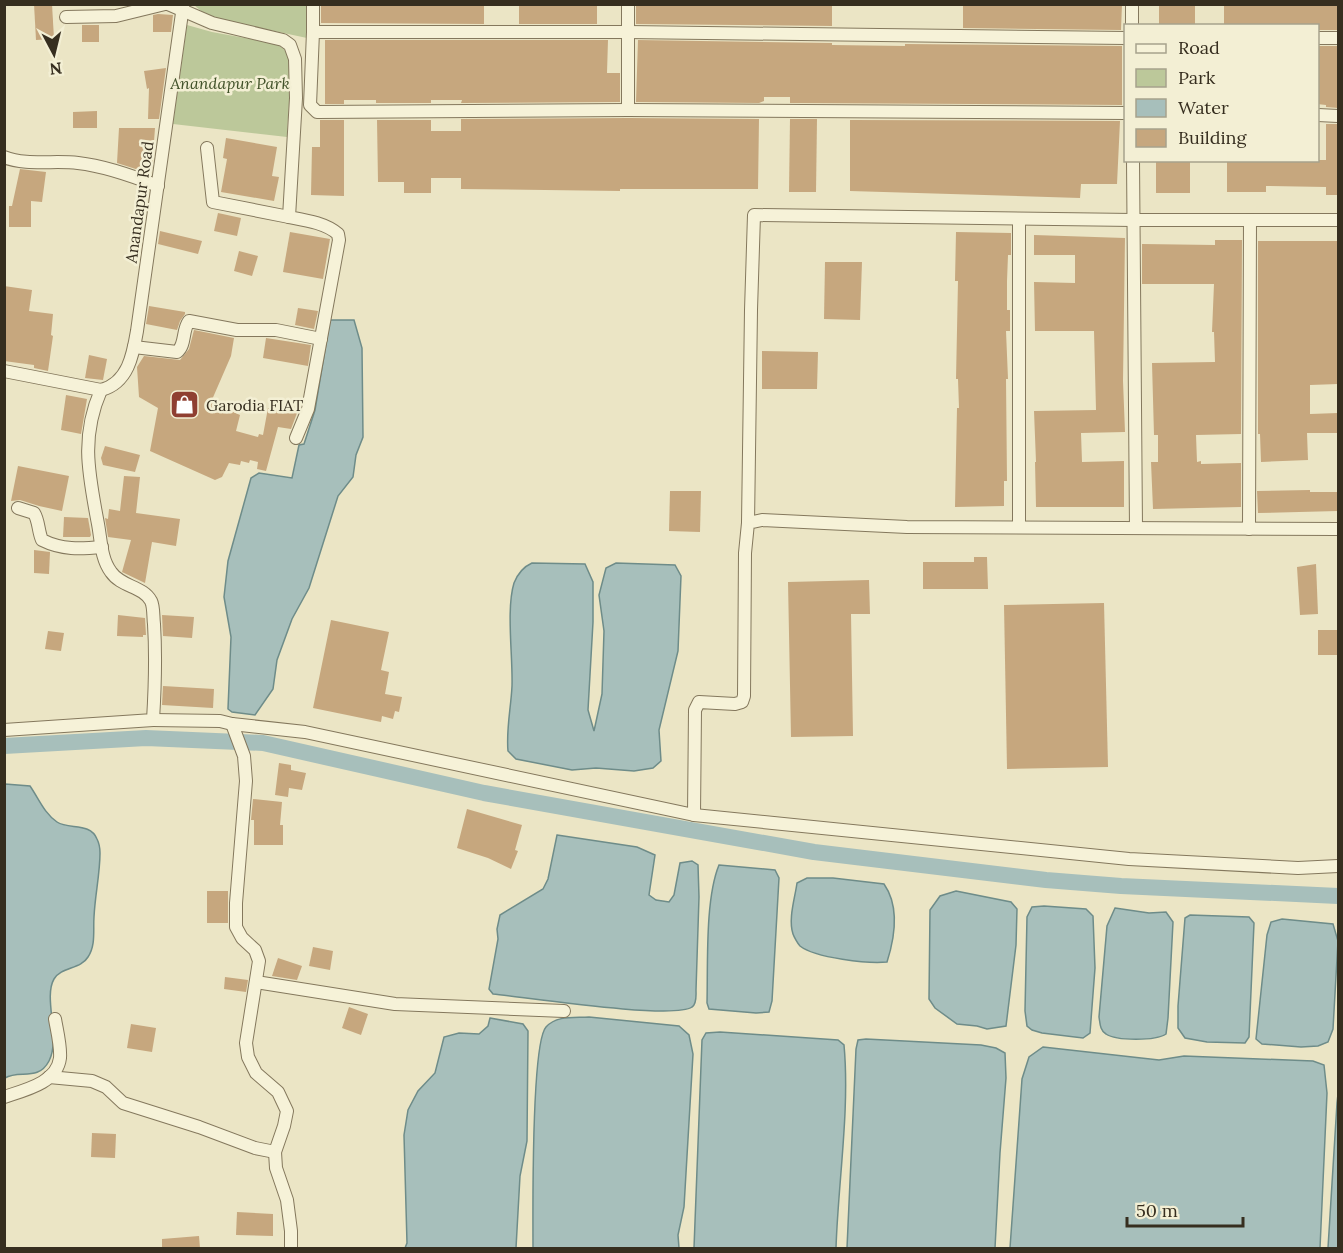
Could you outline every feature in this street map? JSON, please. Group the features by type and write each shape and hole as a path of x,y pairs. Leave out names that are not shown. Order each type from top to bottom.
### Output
{"street":[{"path":"66,16 116,16 166,4 182,8 212,23 283,40 290,45 294,52 296,98 289,217"},
{"path":"313,4 314,32 310,105 317,112 628,110 1124,113"},
{"path":"628,4 628,110"},
{"path":"1132,4 1132,24"},
{"name":"Anandapur Road","path":"101,390 123,376 134,347 182,8"},
{"path":"314,32 628,32 1124,38"},
{"path":"1319,38 1338,38"},
{"path":"1319,115 1338,116"},
{"path":"207,148 213,202 311,221 339,234 308,409 296,438"},
{"path":"4,157 21,161 78,163 135,177 158,186"},
{"path":"1133,162 1136,528"},
{"path":"694,815 695,710 699,702 735,704 742,702 744,696 745,553 748,523 754,215 1338,220"},
{"path":"1019,219 1019,527"},
{"path":"1249,529 1250,220"},
{"path":"134,347 177,352 181,349 189,321 237,330 276,330 321,339"},
{"path":"4,371 101,390 93,406 87,444 87,466 104,557 110,571 117,580 143,592 152,602 156,660 153,720"},
{"path":"18,508 34,513 38,519 38,530 42,540 48,543 74,549 102,547"},
{"path":"748,523 762,520 900,527 1338,529"},
{"path":"4,730 153,720 220,721 234,730 305,732 694,815 853,829 1129,859 1298,868 1338,866"},
{"path":"234,730 244,756 246,781 236,927 242,938 255,950 259,961 246,1043 248,1057 256,1073 278,1092 287,1111 275,1152 276,1168 287,1200 291,1248"},
{"path":"256,982 395,1004 564,1011"},
{"path":"4,1096 34,1086 50,1077 58,1067 60,1055 55,1019"},
{"path":"50,1077 92,1081 106,1087 123,1102 255,1148 275,1152"}],"green space":[{"path":"194,5 306,5 307,38 208,17"},
{"name":"Anandapur Park","path":"187,25 277,44 284,49 290,71 287,137 173,124"}],"water":[{"path":"330,320 354,320 362,348 363,437 356,455 353,477 338,496 309,588 292,619 277,660 273,689 255,715 232,712 228,709 231,637 224,597 228,561 251,478 259,473 292,478 299,445 304,444 315,410"},
{"path":"532,563 585,564 593,582 588,710 594,731 602,694 604,631 599,595 606,568 616,563 675,565 681,576 678,651 659,730 661,761 653,768 634,771 596,768 572,770 516,759 508,751 512,686 510,606 514,583 519,573"},
{"path":"5,784 30,786 45,810 57,822 84,828 94,834 100,853 91,952 81,964 57,975 51,987 53,1041 49,1061 45,1067 34,1073 16,1074 5,1078"},
{"path":"557,835 637,847 655,855 649,895 656,900 669,902 674,895 680,863 692,861 698,865 696,997 692,1007 657,1011 629,1009 493,994 489,989 500,915 543,889 548,879"},
{"path":"719,865 775,870 779,878 772,1001 769,1012 709,1009 707,1003 709,913"},
{"path":"807,878 833,878 884,884 894,912 894,932 887,962 829,957 800,946 793,934 792,915 797,883"},
{"path":"956,891 1011,902 1017,909 1016,945 1006,1026 987,1029 957,1024 935,1008 929,999 930,910 940,896"},
{"path":"1032,907 1086,909 1093,916 1095,968 1090,1033 1083,1038 1042,1033 1027,1026 1025,1011 1027,917"},
{"path":"1115,908 1149,913 1166,912 1173,922 1168,1018 1166,1034 1161,1036 1145,1039 1118,1038 1104,1033 1101,1029 1099,1017 1107,926"},
{"path":"1190,915 1249,917 1254,923 1249,1037 1245,1043 1207,1042 1185,1038 1178,1028 1185,918"},
{"path":"1282,919 1333,924 1338,941 1333,1029 1328,1042 1318,1046 1262,1044 1256,1039 1267,935 1271,922"},
{"path":"589,1017 679,1026 689,1035 693,1054 684,1207 678,1235 679,1248 533,1248 535,1096 541,1040 550,1023 566,1018"},
{"path":"490,1018 523,1024 528,1031 527,1141 520,1176 516,1248 405,1248 407,1243 404,1135 408,1110 418,1091 435,1073 444,1037 459,1033 479,1034 488,1026"},
{"path":"706,1033 838,1040 844,1045 845,1121 836,1248 694,1248 702,1040"},
{"path":"858,1040 981,1045 996,1048 1005,1053 1006,1078 995,1248 847,1248 856,1049"},
{"path":"1043,1047 1159,1060 1184,1056 1313,1061 1324,1065 1327,1093 1320,1248 1010,1248 1022,1079 1029,1057"},
{"path":"1338,1094 1338,1248 1328,1248 1337,1103"}],"building":[{"path":"34,4 52,4 54,39 36,40"},
{"path":"321,4 484,4 484,24 321,23"},
{"path":"519,4 597,4 597,24 519,24"},
{"path":"636,4 832,4 832,26 636,24"},
{"path":"963,4 1122,4 1121,30 963,28"},
{"path":"1159,4 1195,4 1195,24 1159,24"},
{"path":"1224,4 1338,4 1338,30 1319,30 1319,24 1224,24"},
{"path":"153,15 173,15 171,32 153,32"},
{"path":"82,25 99,25 99,42 82,42"},
{"path":"325,40 608,40 607,73 620,73 620,102 461,103 462,100 431,100 431,103 376,103 376,100 344,100 344,104 325,104"},
{"path":"638,40 905,46 905,44 1122,46 1122,105 790,103 790,97 764,97 764,101 759,103 636,102"},
{"path":"1319,46 1338,46 1338,108 1326,107 1326,105 1319,104"},
{"path":"166,68 159,119 148,119 149,88 147,89 144,71"},
{"path":"97,111 97,128 73,128 73,112"},
{"path":"461,119 759,119 758,189 620,189 620,191 461,189 461,178 431,178 431,193 404,193 404,182 378,182 377,120 431,120 431,131 461,131"},
{"path":"790,119 817,119 816,192 789,192"},
{"path":"320,120 344,120 344,196 311,195 312,147 320,147"},
{"path":"850,120 1120,121 1117,184 1081,184 1080,198 850,191"},
{"path":"1326,124 1338,124 1338,195 1326,195 1326,187 1266,186 1266,192 1227,192 1227,162 1319,162 1319,160 1326,160"},
{"path":"119,128 155,128 152,169 142,171 117,163"},
{"path":"226,138 277,147 272,176 279,177 274,201 221,192 227,159 223,158"},
{"path":"1156,162 1190,162 1190,193 1156,193"},
{"path":"20,169 46,172 42,202 31,201 31,227 9,227 9,206 12,206"},
{"path":"218,213 241,218 237,236 214,231"},
{"path":"160,231 202,241 198,254 158,244"},
{"path":"290,232 330,239 323,279 283,272"},
{"path":"956,232 1011,233 1011,255 1008,255 1007,281 1010,331 1006,331 1007,481 1004,481 1004,506 955,507 957,408 959,408 958,379 956,379 958,281 955,281"},
{"path":"1034,235 1125,238 1123,381 1125,432 1081,433 1082,462 1124,461 1124,507 1036,507 1034,411 1096,410 1094,331 1035,331 1034,282 1075,283 1075,255 1034,255"},
{"path":"1215,240 1242,240 1241,434 1196,435 1197,462 1201,461 1201,464 1241,463 1241,507 1153,509 1151,462 1158,462 1158,435 1154,435 1152,363 1215,362 1214,332 1212,332 1214,284 1142,284 1142,244 1215,245"},
{"path":"1258,241 1338,241 1338,384 1310,385 1310,414 1338,413 1338,433 1307,433 1308,460 1261,462 1260,434 1258,434"},
{"path":"239,251 258,256 252,276 234,271"},
{"path":"825,262 862,262 860,320 824,319"},
{"path":"4,286 32,290 29,311 53,314 51,335 53,336 48,371 34,368 34,365 4,361"},
{"path":"149,306 185,312 177,330 146,324"},
{"path":"298,308 318,311 314,329 295,325"},
{"name":"Garodia FIAT","path":"194,330 234,338 231,356 211,402 240,415 236,431 258,437 259,434 263,435 268,408 297,413 291,429 278,427 266,471 257,469 258,462 250,460 249,463 241,461 240,465 229,463 222,477 215,480 150,451 158,408 139,397 137,367 144,356 180,360 189,349"},
{"path":"266,338 311,345 308,366 263,358"},
{"path":"762,351 818,352 817,389 762,389"},
{"path":"89,355 107,359 103,380 85,378"},
{"path":"66,395 87,399 81,434 61,430"},
{"path":"105,446 140,455 135,472 103,465 101,458"},
{"path":"18,466 69,476 62,511 20,500 11,501"},
{"path":"124,476 140,477 136,513 180,519 176,546 152,542 145,583 122,572 131,540 108,537 105,518 108,519 109,509 120,511"},
{"path":"1310,490 1310,492 1338,492 1338,511 1258,513 1257,491"},
{"path":"670,491 701,491 700,532 669,531"},
{"path":"64,517 88,518 90,537 63,537"},
{"path":"34,550 50,552 49,574 34,573"},
{"path":"974,557 987,557 988,589 923,589 923,562 974,562"},
{"path":"1316,564 1318,614 1300,615 1297,567"},
{"path":"869,580 870,614 851,614 853,736 791,737 788,582"},
{"path":"1104,603 1108,767 1007,769 1004,605"},
{"path":"118,615 145,618 146,635 143,637 117,636"},
{"path":"162,615 194,617 192,638 163,636"},
{"path":"331,620 389,632 381,670 389,672 385,694 402,697 399,712 395,711 393,719 382,716 381,722 313,708"},
{"path":"1318,630 1338,630 1338,655 1318,655"},
{"path":"48,631 64,633 61,651 45,649"},
{"path":"163,686 214,689 213,708 162,705"},
{"path":"279,763 291,765 291,770 306,773 302,790 289,788 288,797 275,795"},
{"path":"253,799 282,802 280,825 283,825 283,845 254,845 254,820 251,820"},
{"path":"467,809 522,825 515,850 518,851 511,869 488,858 457,848"},
{"path":"207,891 228,891 228,923 207,923"},
{"path":"313,947 333,951 330,970 309,966"},
{"path":"278,958 302,966 297,980 272,976"},
{"path":"225,977 248,980 246,992 224,989"},
{"path":"349,1007 368,1014 361,1035 342,1028"},
{"path":"131,1024 156,1028 152,1052 127,1048"},
{"path":"92,1133 116,1134 115,1158 91,1157"},
{"path":"237,1212 273,1214 273,1236 236,1235"},
{"path":"199,1236 200,1248 162,1248 162,1239"}],"waterway":[{"path":"4,746 146,738 263,743 484,793 814,852 1046,880 1121,886 1338,896"}],"place":[{"name":"Garodia FIAT","path":"185,405"}]}
